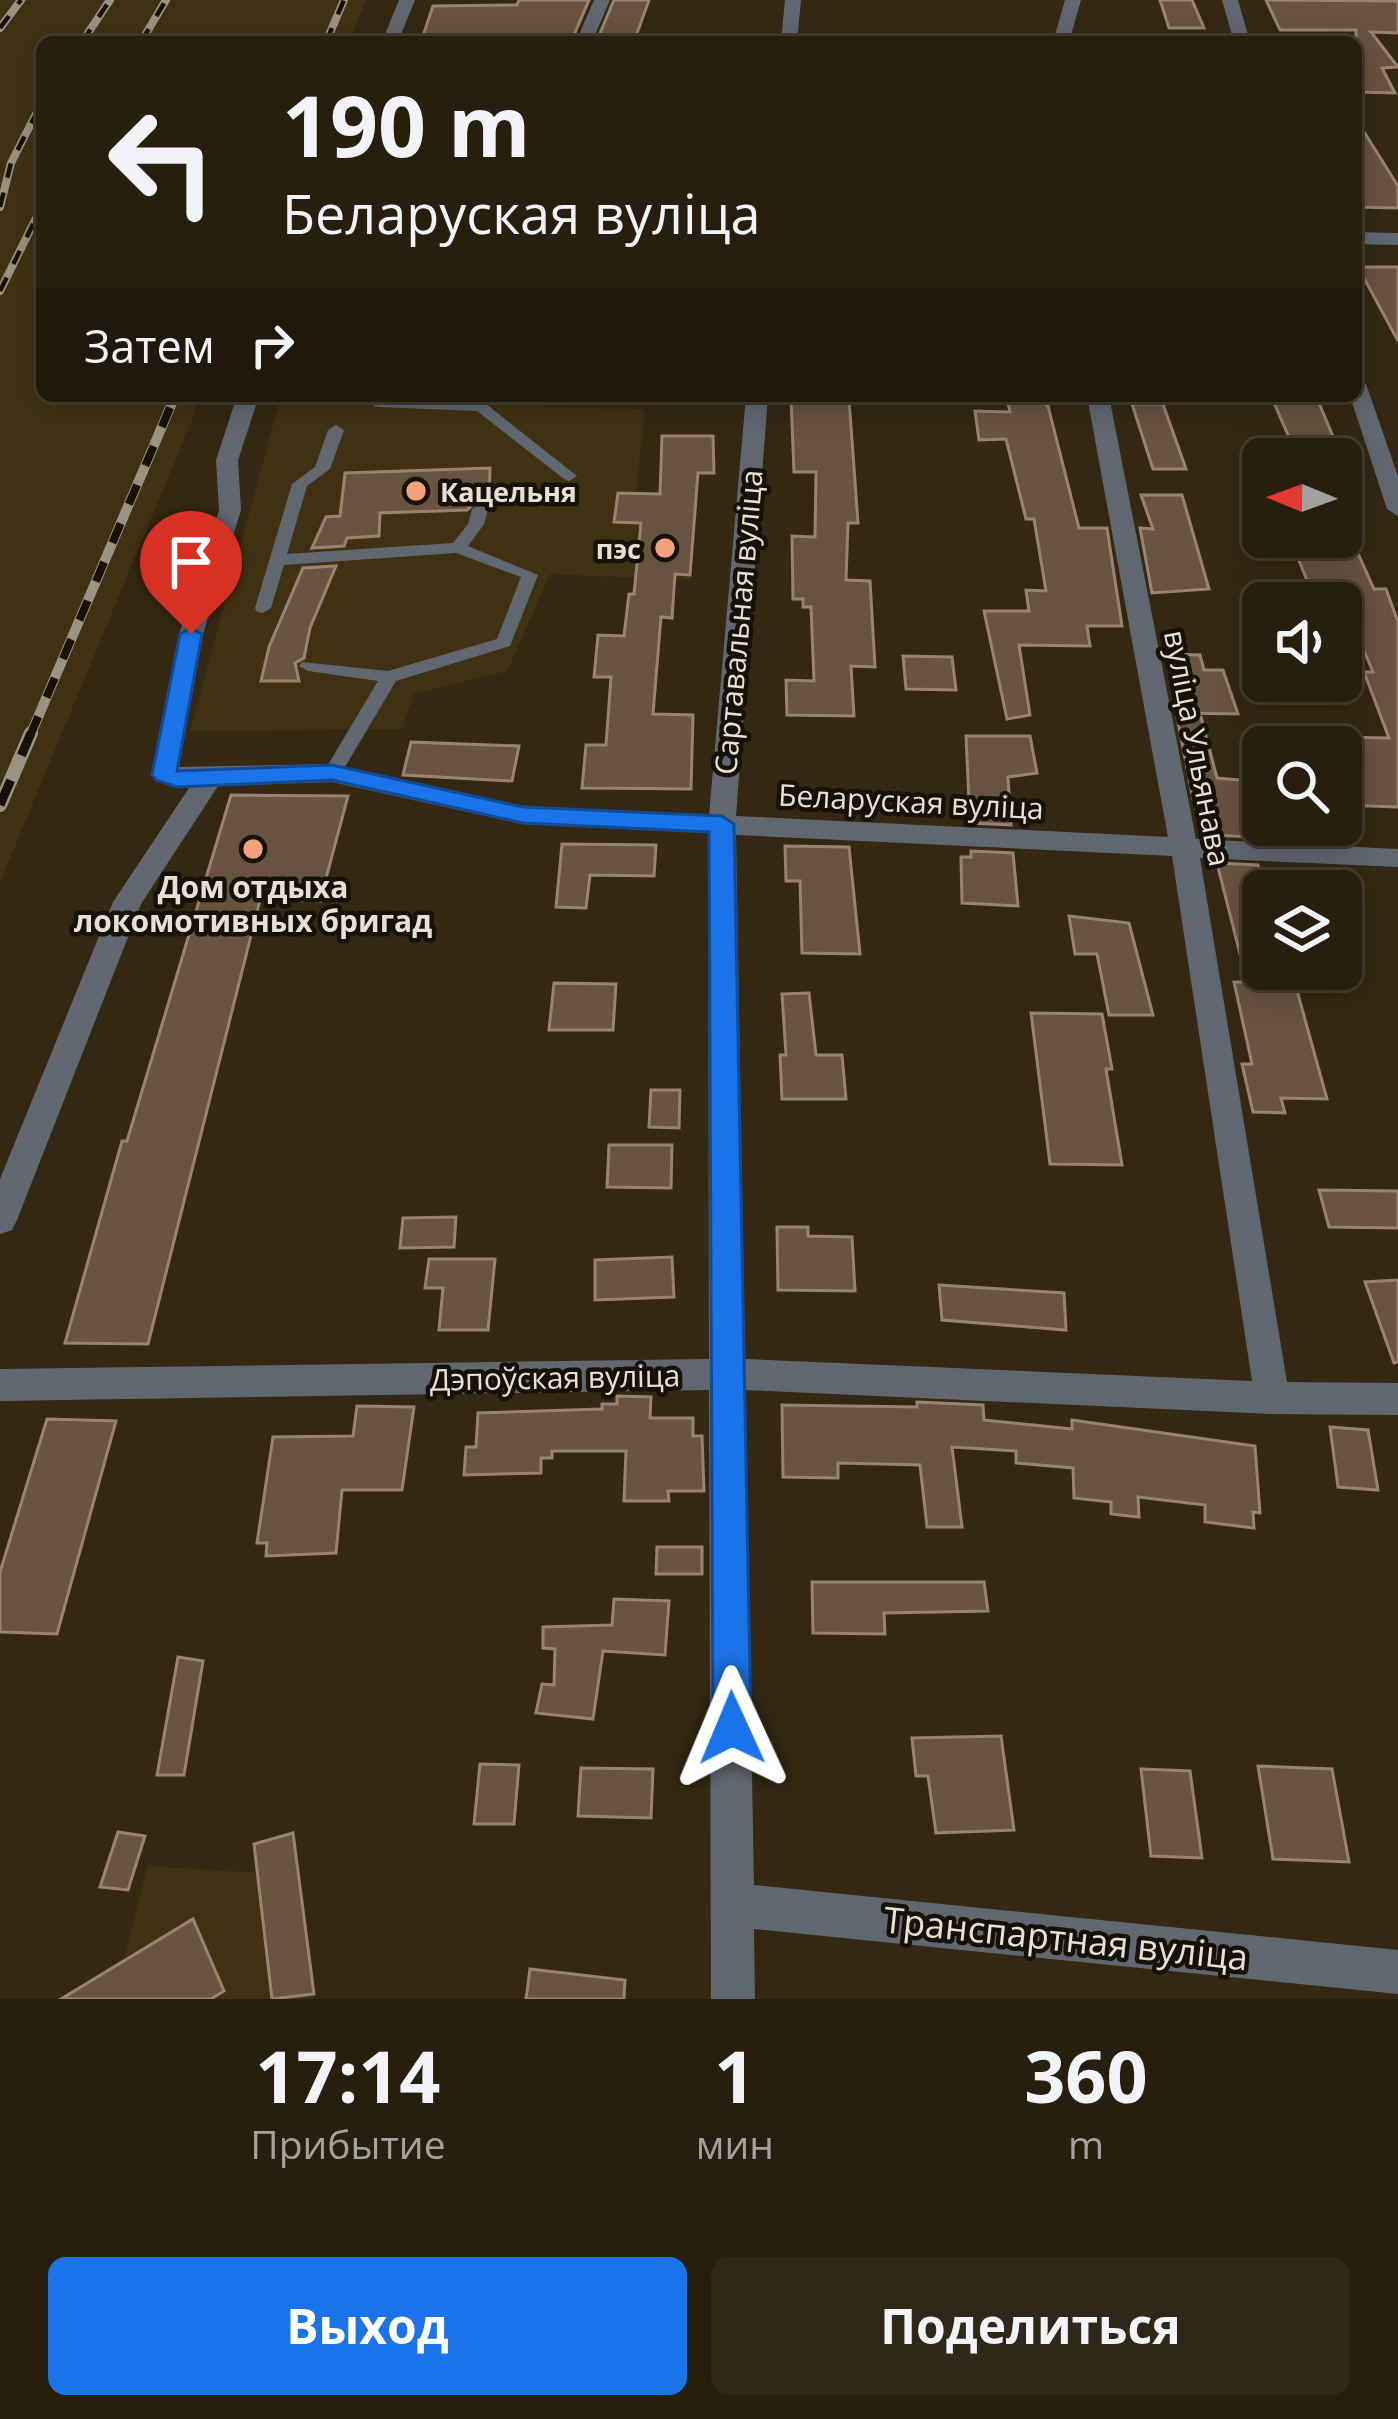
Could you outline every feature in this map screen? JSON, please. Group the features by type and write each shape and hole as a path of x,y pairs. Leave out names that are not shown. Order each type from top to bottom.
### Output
{"street":[{"path":"392,36 407,0"},
{"path":"587,36 602,0"},
{"path":"790,36 794,0"},
{"path":"1063,36 1073,0"},
{"path":"1230,0 1240,36"},
{"path":"1362,238 1398,239"},
{"path":"210,778 164,775 191,634 230,510 227,460 246,402"},
{"name":"Сартавальная вуліца","path":"733,1999 722,824 757,402"},
{"name":"вуліца Ульянава","path":"1099,402 1184,848 1272,1398"},
{"path":"1362,402 1398,509"},
{"name":"Беларуская вуліца","path":"210,778 332,772 523,815 1398,858"},
{"path":"0,1220 127,902 210,778"},
{"name":"Дэпоўская вуліца","path":"0,1385 726,1374 1272,1398 1398,1399"},
{"name":"Транспартная вуліца","path":"735,1905 1398,1972"}],"lane":[{"path":"380,402 481,407 569,476"},
{"path":"263,608 300,484 322,469 336,430"},
{"path":"458,548 476,524 480,509"},
{"path":"278,560 458,548 530,575 504,642 389,677 308,666"},
{"path":"332,772 389,677"}],"shaded area":[{"path":"0,0 366,0 351,36 36,36 36,402 200,402 0,882"},
{"path":"279,402 545,402 545,407 645,409 636,493 696,495 691,580 550,574 507,671 414,694 402,729 190,731"},
{"path":"293,1833 314,1999 61,1999 124,1960 147,1866 257,1873 254,1844"}],"building":[{"path":"519,0 589,0 574,35 423,36 433,6 517,5"},
{"path":"614,0 649,0 636,36 599,36"},
{"path":"1160,0 1192,0 1204,28 1169,28"},
{"path":"1266,0 1398,1 1398,33 1371,32 1398,67 1382,68 1395,93 1362,92 1362,36 1356,36 1356,30 1280,30"},
{"path":"1362,129 1398,186 1398,208 1362,207"},
{"path":"1362,267 1398,267 1398,341 1362,274"},
{"path":"791,402 849,402 858,523 848,523 846,580 870,581 875,667 851,666 854,716 787,715 786,680 814,681 811,607 803,607 803,599 793,599 792,536 815,537 816,472 794,472"},
{"path":"1008,403 1048,406 1079,528 1107,528 1122,626 1087,626 1090,646 1019,645 1030,715 1007,719 984,611 1029,611 1026,590 1046,591 1034,519 1026,519 1006,439 979,440 975,411 1010,412"},
{"path":"1274,403 1319,403 1334,438 1289,438"},
{"path":"1132,404 1163,404 1186,469 1153,469"},
{"path":"662,436 713,436 714,473 698,473 690,575 675,574 672,618 661,617 653,714 693,715 691,789 582,788 586,745 606,745 611,677 594,677 598,635 624,636 629,594 634,594 641,523 614,522 618,493 660,494"},
{"name":"Кацельня","path":"490,468 489,504 478,500 467,510 380,513 379,536 347,538 344,546 312,548 326,517 340,516 345,473"},
{"path":"1141,495 1182,495 1209,589 1152,593 1140,528 1153,529"},
{"path":"1298,558 1360,558 1374,589 1386,589 1398,622 1398,807 1362,806 1362,737 1389,738 1364,672 1373,672 1362,646 1362,582 1308,582"},
{"path":"336,566 310,628 304,658 295,663 299,681 261,681 269,647 303,568"},
{"path":"1167,654 1200,655 1204,670 1223,670 1238,714 1181,713"},
{"path":"903,656 952,657 956,690 906,689"},
{"path":"1177,717 1201,717 1217,778 1242,780 1242,837 1211,835 1198,800 1193,799"},
{"path":"966,736 1030,736 1037,773 1008,777 1011,825 970,823"},
{"path":"411,742 519,746 512,781 403,775"},
{"path":"231,795 348,796 320,901 260,900 148,1344 65,1343 122,1141 127,1141"},
{"path":"562,844 656,845 654,876 590,875 586,908 556,907"},
{"path":"785,846 849,847 860,954 802,953 800,881 786,881"},
{"path":"971,851 1013,853 1018,906 962,903 961,857 971,857"},
{"path":"1217,863 1258,865 1259,870 1242,870 1242,962"},
{"path":"1069,916 1129,923 1153,1015 1109,1015 1097,954 1075,954"},
{"path":"1234,982 1242,982 1242,990 1297,990 1327,1099 1281,1098 1285,1113 1253,1112 1242,1064 1252,1064"},
{"path":"554,983 616,984 613,1030 549,1030"},
{"path":"809,993 816,1055 842,1055 846,1099 782,1099 780,1055 786,1055 782,994"},
{"path":"1031,1013 1102,1014 1122,1165 1050,1164"},
{"path":"651,1090 680,1090 679,1128 649,1127"},
{"path":"609,1145 672,1145 671,1188 607,1187"},
{"path":"1319,1190 1398,1191 1398,1228 1329,1227"},
{"path":"456,1217 454,1247 400,1248 403,1218"},
{"path":"777,1227 808,1227 808,1236 852,1237 855,1291 778,1290"},
{"path":"672,1257 674,1297 595,1300 595,1260"},
{"path":"429,1259 495,1259 488,1330 439,1330 443,1288 425,1288"},
{"path":"1398,1280 1398,1362 1394,1363 1365,1282"},
{"path":"939,1285 1064,1293 1066,1330 942,1320"},
{"path":"617,1396 651,1397 650,1418 693,1418 693,1436 702,1436 704,1491 668,1491 669,1501 624,1501 626,1451 552,1451 552,1458 541,1458 541,1473 464,1475 466,1447 476,1447 478,1413 602,1409 602,1404 617,1404"},
{"path":"917,1402 983,1405 984,1420 1072,1429 1072,1420 1255,1446 1260,1513 1253,1512 1254,1528 1205,1522 1205,1505 1138,1497 1139,1517 1111,1514 1111,1502 1074,1498 1073,1468 1016,1463 1016,1451 952,1447 962,1527 927,1527 920,1465 838,1463 838,1478 783,1477 782,1405 917,1407"},
{"path":"357,1406 414,1407 402,1490 342,1490 336,1553 266,1556 267,1543 257,1543 273,1437 353,1436"},
{"path":"47,1419 116,1421 57,1634 0,1632 0,1572"},
{"path":"1330,1427 1368,1430 1378,1490 1338,1487"},
{"path":"657,1547 702,1547 702,1574 656,1574"},
{"path":"812,1582 984,1582 988,1611 884,1613 885,1634 813,1633"},
{"path":"614,1599 669,1601 665,1655 603,1651 593,1719 536,1713 542,1684 554,1685 555,1649 543,1648 543,1627 612,1625"},
{"path":"178,1657 203,1661 184,1775 157,1775"},
{"path":"1001,1736 1014,1830 936,1833 928,1776 916,1776 912,1738"},
{"path":"480,1764 519,1765 514,1824 474,1824"},
{"path":"1258,1766 1332,1769 1349,1862 1273,1859"},
{"path":"581,1768 653,1769 651,1818 578,1816"},
{"path":"1141,1769 1190,1771 1202,1858 1151,1856"},
{"path":"118,1832 145,1836 128,1890 100,1887"},
{"path":"293,1833 314,1994 272,1999 254,1844"},
{"path":"193,1919 224,1991 211,1999 61,1999"},
{"path":"530,1969 625,1980 624,1999 526,1999"}],"railway":[{"path":"0,28 21,0"},
{"path":"86,36 110,0"},
{"path":"145,36 166,0"},
{"path":"329,36 344,0"},
{"path":"0,207 11,163 36,114"},
{"path":"0,291 36,218"},
{"path":"30,736 172,402"},
{"path":"0,805 31,733"}],"place":[{"name":"Кацельня","path":"416,491"},
{"name":"пэс","path":"665,548"},
{"name":"Дом отдыха локомотивных бригад","path":"253,849"}],"route":[{"path":"191,634 164,775 177,779 332,772 523,815 722,824 732,1728"}]}
